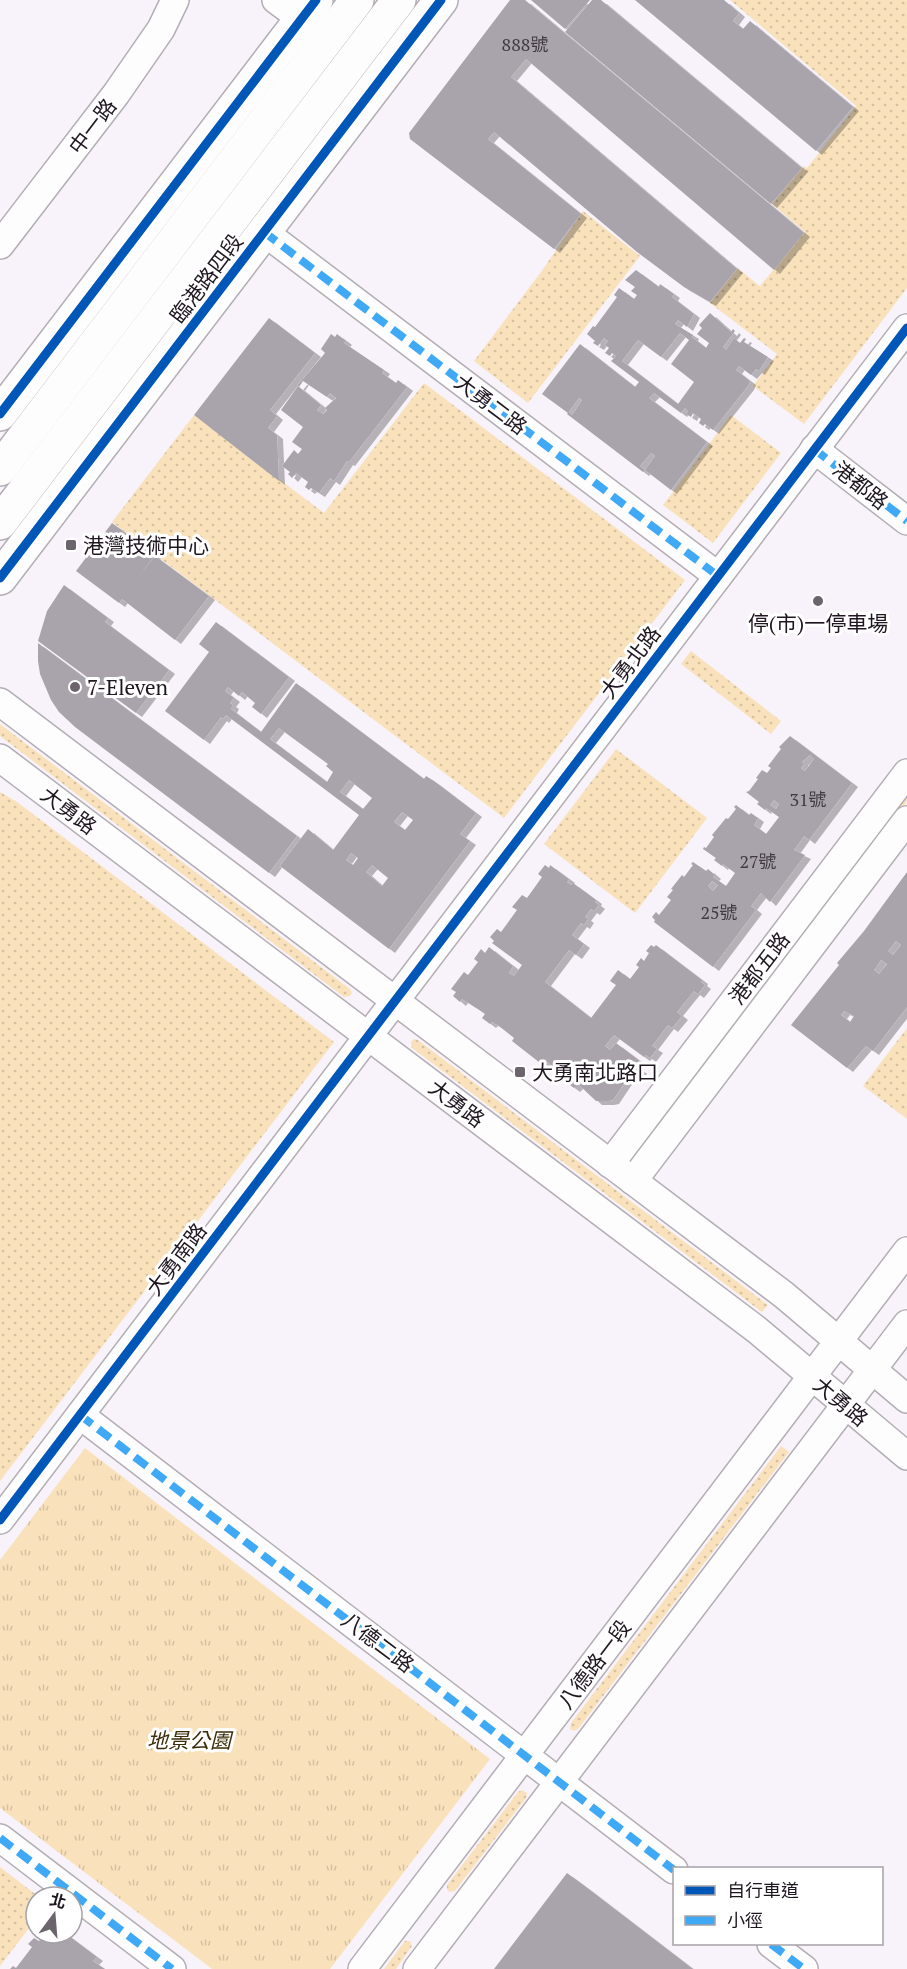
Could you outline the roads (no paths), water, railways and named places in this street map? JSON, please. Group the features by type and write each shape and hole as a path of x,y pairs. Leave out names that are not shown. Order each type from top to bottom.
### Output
{"main road":[{"path":"0,469 357,0"},
{"name":"臨港路四段","path":"0,523 399,0"},
{"name":"臨港路四段","path":"0,578 441,0"},
{"path":"0,414 298,6"}],"street":[{"name":"中一路","path":"0,245 116,94 161,28 175,0"},
{"path":"298,6 328,39 380,80"},
{"name":"大勇二路","path":"264,232 718,576"},
{"name":"大勇北路","path":"382,1018 907,328"},
{"name":"港都路","path":"814,449 907,521"},
{"name":"大勇路","path":"0,702 757,1330 825,1359 859,1387 907,1456"},
{"name":"大勇路","path":"0,758 382,1018 610,1164 784,1295 825,1359 859,1387 907,1399"},
{"name":"港都五路","path":"610,1164 907,773"},
{"name":"港都五路","path":"633,1181 907,820"},
{"name":"大勇南路","path":"0,1520 382,1018"},
{"name":"八德路一段","path":"362,1969 907,1251"},
{"name":"八德路一段","path":"417,1969 907,1324"},
{"name":"八德二路","path":"80,1415 673,1868"},
{"path":"0,1838 172,1969"},
{"path":"412,1903 447,1930"},
{"path":"772,1945 804,1969"}],"place":[{"name":"港灣技術中心","path":"71,545"},
{"name":"停(市)一停車場","path":"818,601"},
{"name":"7-Eleven","path":"75,687"},
{"name":"大勇南北路口","path":"520,1072"}],"park label":[{"name":"地景公園","path":"189,1740"}]}
